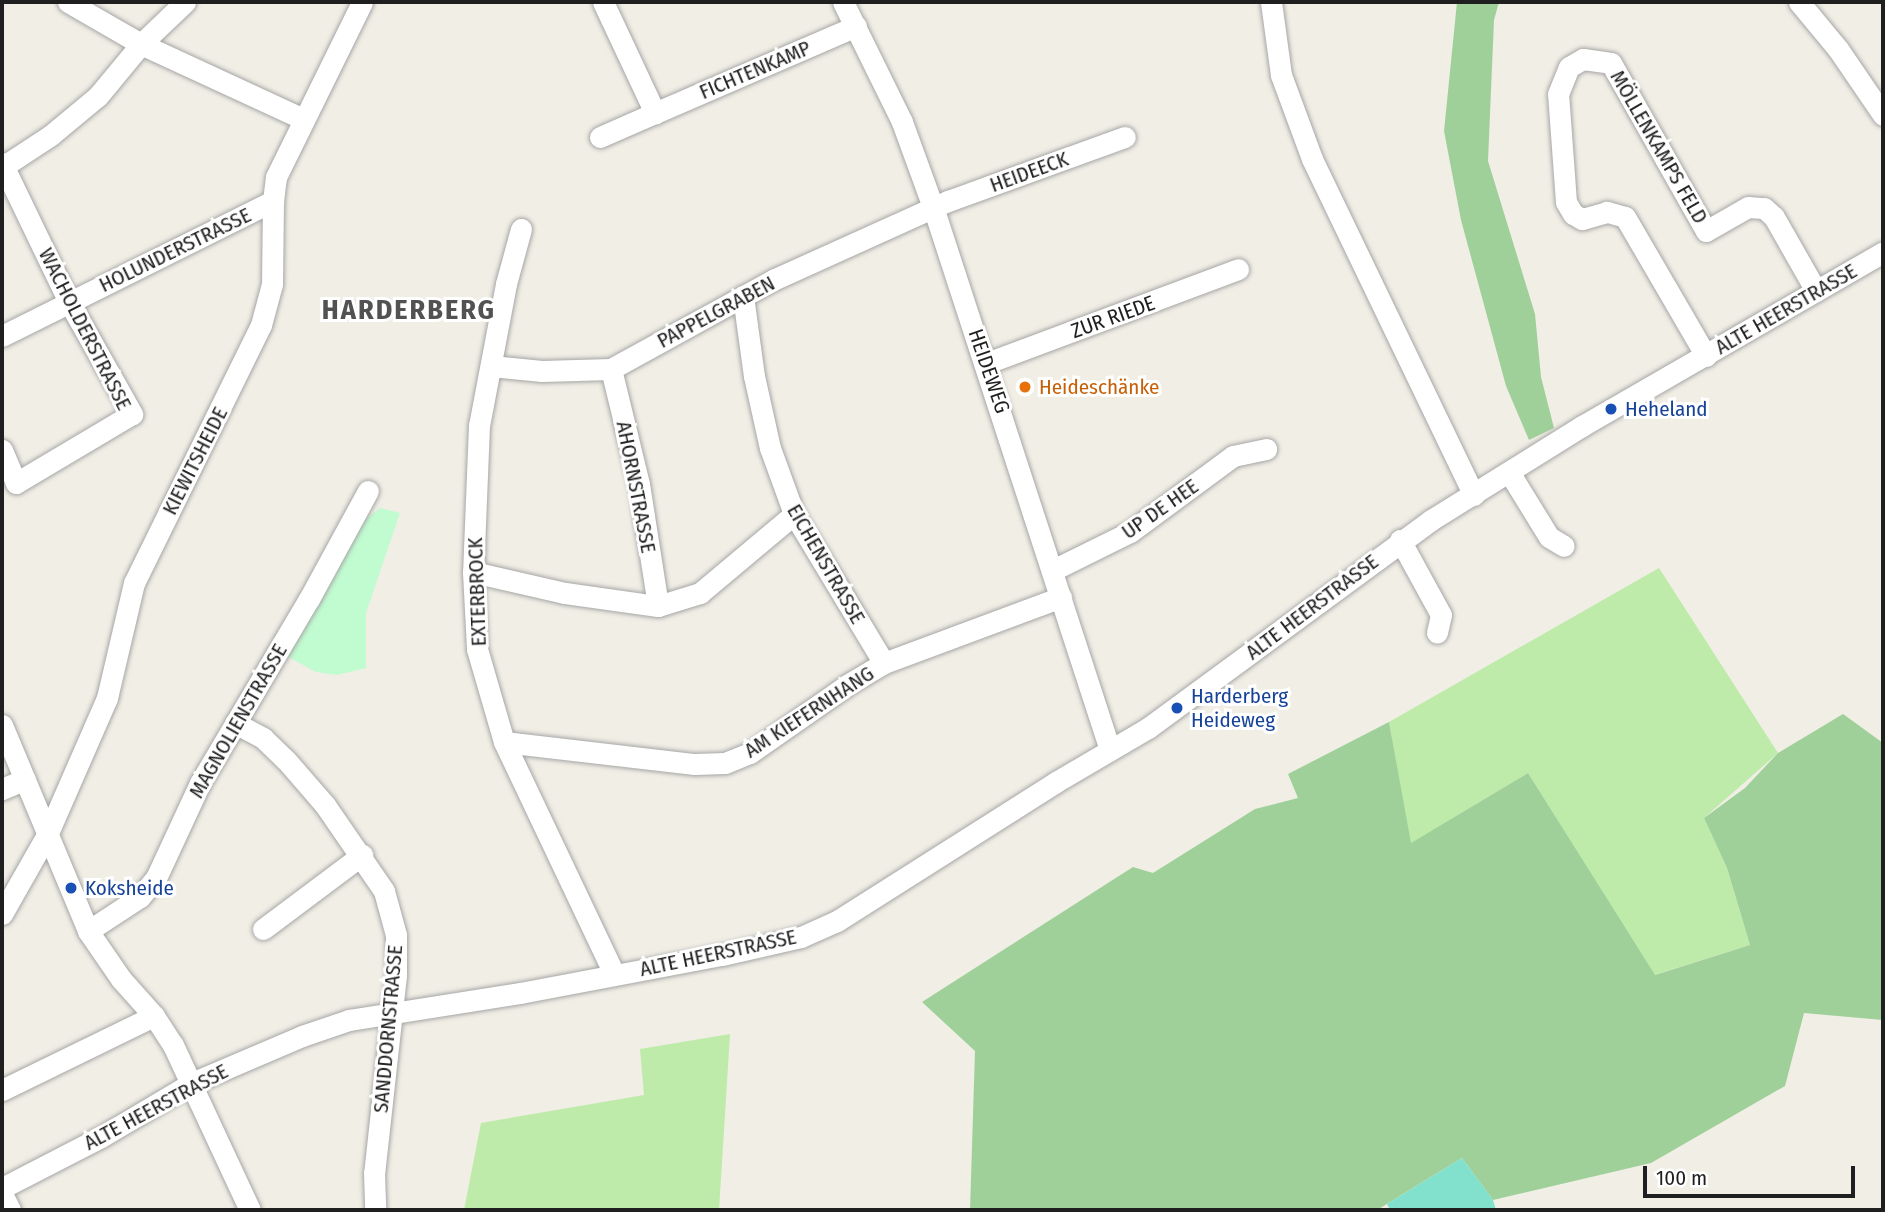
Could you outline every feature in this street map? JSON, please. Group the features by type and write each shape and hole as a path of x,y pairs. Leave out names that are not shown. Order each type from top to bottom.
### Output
{"street":[{"path":"68,2 141,44 303,119"},
{"name":"WACHOLDERSTRASSE","path":"2,450 16,483 132,414 69,302 3,165 51,135 98,96 141,44 186,2"},
{"name":"KIEWITSHEIDE","path":"2,914 48,833 107,698 134,583 261,325 272,284 272,201 276,177 362,2"},
{"path":"603,2 655,113"},
{"name":"HEIDEWEG","path":"843,2 902,122 934,210 1110,750"},
{"path":"1271,2 1281,75 1312,159 1474,495"},
{"path":"1799,2 1838,49 1883,115"},
{"name":"FICHTENKAMP","path":"600,137 856,26"},
{"name":"MÖLLENKAMPS FELD","path":"1706,356 1625,217 1606,212 1582,219 1573,214 1566,202 1558,94 1569,67 1583,59 1611,63 1706,231 1748,207 1764,208 1774,217 1816,291"},
{"name":"HEIDEECK","path":"934,210 948,201 1125,137"},
{"name":"HOLUNDERSTRASSE","path":"2,336 272,201"},
{"name":"PAPPELGRABEN","path":"491,366 542,371 611,369 743,296 934,210"},
{"name":"EXTERBROCK","path":"521,229 506,284 480,425 473,572 477,649 504,742 576,900 614,974"},
{"name":"ALTE HEERSTRASSE","path":"2,1188 101,1137 192,1083 302,1036 349,1020 481,1000 801,937 838,921 1189,700 1400,540 1582,426 1883,252"},
{"name":"ZUR RIEDE","path":"986,363 1238,269"},
{"name":"EICHENSTRASSE","path":"743,296 754,376 768,441 794,514 884,663"},
{"name":"AHORNSTRASSE","path":"611,369 639,484 658,606"},
{"name":"UP DE HEE","path":"1053,570 1130,532 1233,456 1266,449"},
{"path":"1509,472 1549,537 1564,546"},
{"name":"MAGNOLIENSTRASSE","path":"88,931 140,897 156,878 200,783 368,491"},
{"path":"473,572 565,593 658,606 701,593 794,514"},
{"name":"ALTE HEERSTRASSE","path":"1400,540 1441,615 1437,633"},
{"name":"AM KIEFERNHANG","path":"504,742 695,764 725,763 750,753 884,663 1061,597"},
{"name":"SANDDORNSTRASSE","path":"235,723 263,738 286,760 362,855 384,891 396,935 392,1012 374,1172 374,1210"},
{"path":"2,725 88,931 121,979 154,1016 192,1083 250,1210"},
{"path":"2,789 25,779"},
{"path":"263,929 362,855"},
{"path":"2,1090 154,1016"},
{"path":"2,1194 10,1210"}],"green space":[{"path":"1457,2 1499,2 1494,20 1488,161 1535,314 1541,377 1554,428 1529,440 1506,386 1461,220 1444,131"},
{"path":"380,508 400,513 366,613 366,668 337,675 316,672 285,655 358,525"},
{"path":"1659,568 1778,753 1704,818 1727,868 1750,945 1654,975 1528,773 1410,844 1389,722"},
{"path":"1843,714 1883,743 1883,1020 1804,1013 1785,1086 1651,1163 1493,1200 1462,1158 1377,1210 970,1210 975,1051 922,1002 1133,867 1153,873 1255,809 1298,798 1288,774 1389,722 1411,843 1528,773 1655,975 1750,945 1727,868 1704,818 1745,788 1778,753"},
{"path":"730,1034 719,1210 464,1210 481,1123 644,1095 640,1049"}],"shaded area":[{"path":"1462,1158 1493,1200 1496,1210 1390,1210 1387,1204"}],"place":[{"name":"Heideschänke","path":"1025,387"},
{"name":"Heheland","path":"1611,409"},
{"name":"Harderberg Heideweg","path":"1177,708"},
{"name":"Koksheide","path":"71,888"}],"district":[{"name":"HARDERBERG","path":"409,310"}]}
